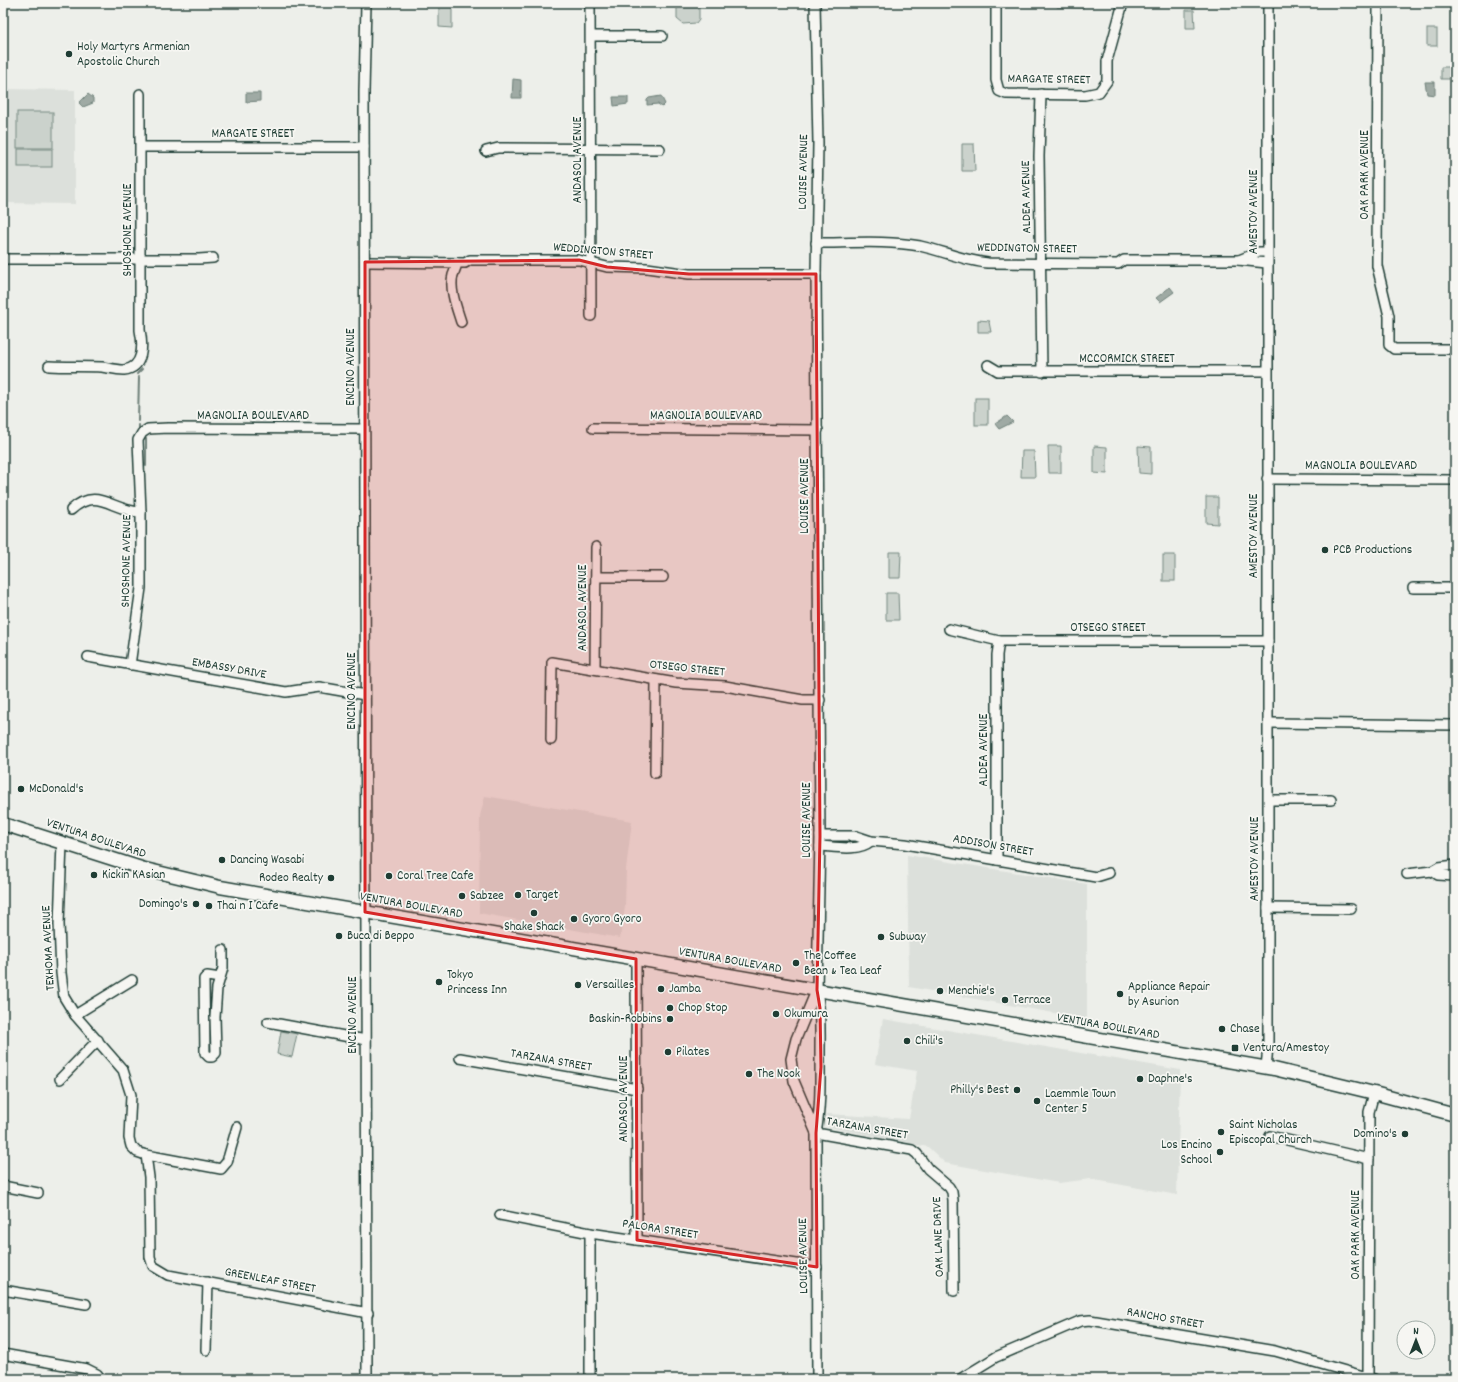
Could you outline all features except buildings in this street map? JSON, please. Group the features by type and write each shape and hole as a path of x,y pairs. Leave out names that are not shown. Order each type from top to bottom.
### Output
{"main road":[{"name":"VENTURA BOULEVARD","path":"3,824 181,879 246,892 1266,1068 1374,1093 1455,1116"}],"street":[{"name":"ENCINO AVENUE","path":"366,3 364,147 364,429 368,1313 367,1379"},
{"name":"ANDASOL AVENUE","path":"590,3 590,316"},
{"name":"LOUISE AVENUE","path":"815,3 818,143 816,274 820,700 820,846 817,990 820,1008 821,1067 819,1117 816,1133 817,1379"},
{"name":"MARGATE STREET","path":"996,3 996,80 999,91 1006,94 1085,96 1099,92 1106,81 1107,61 1123,3"},
{"name":"AMESTOY AVENUE","path":"1266,1068 1269,800 1267,479 1268,3"},
{"name":"OAK PARK AVENUE","path":"1378,3 1377,266 1389,316 1389,345 1394,349 1455,349"},
{"path":"591,36 662,36"},
{"name":"SHOSHONE AVENUE","path":"49,366 104,367 122,370 137,364 142,348 140,330 140,94"},
{"name":"ALDEA AVENUE","path":"1041,94 1039,156 1042,372"},
{"name":"MARGATE STREET","path":"141,147 364,147"},
{"path":"486,150 498,148 660,149"},
{"name":"WEDDINGTON STREET","path":"816,243 902,244 921,246 974,262 988,264 1118,264 1124,260 1238,260 1267,263"},
{"name":"WEDDINGTON STREET","path":"1238,260 1259,252 1267,252"},
{"path":"3,259 213,258"},
{"name":"WEDDINGTON STREET","path":"365,262 465,263 470,260 579,260 607,267 647,268 689,274 816,274"},
{"path":"453,263 456,270 453,275 454,301 461,322"},
{"name":"MCCORMICK STREET","path":"988,365 998,372 1267,371"},
{"name":"MAGNOLIA BOULEVARD","path":"142,433 148,430 168,428 364,429"},
{"name":"MAGNOLIA BOULEVARD","path":"593,428 818,430"},
{"name":"SHOSHONE AVENUE","path":"130,665 141,588 141,512 137,446 142,433"},
{"name":"MAGNOLIA BOULEVARD","path":"1267,479 1455,480"},
{"path":"71,510 79,502 90,499 99,500 129,511 141,512"},
{"name":"ANDASOL AVENUE","path":"595,669 596,547"},
{"path":"596,577 664,578"},
{"path":"1413,588 1455,588"},
{"name":"OTSEGO STREET","path":"949,629 999,641 1268,642"},
{"name":"ALDEA AVENUE","path":"997,860 997,655 999,641"},
{"name":"EMBASSY DRIVE","path":"88,657 286,692 319,687 365,695"},
{"name":"OTSEGO STREET","path":"551,740 552,662 686,685 724,686 803,700 820,700"},
{"path":"655,774 656,680"},
{"path":"1268,723 1455,725"},
{"path":"1269,800 1331,800"},
{"name":"ADDISON STREET","path":"820,836 856,836 871,841 905,844 1096,877 1109,873"},
{"name":"ADDISON STREET","path":"820,846 855,847 866,845 871,841"},
{"name":"TEXHOMA AVENUE","path":"62,843 60,886 61,979 64,997 75,1015 123,1070 131,1095 129,1138 131,1146 137,1152 146,1155"},
{"path":"1407,874 1432,871 1438,867 1455,865"},
{"path":"1432,871 1438,875 1455,876"},
{"path":"1268,908 1351,909"},
{"path":"220,978 205,977 205,1053 209,1057 212,1057 216,1053 215,1017 220,978 223,968 223,950"},
{"name":"ANDASOL AVENUE","path":"636,959 637,1240"},
{"path":"75,1015 132,980"},
{"name":"LOUISE AVENUE","path":"816,1133 794,1081 791,1059 796,1039 817,990"},
{"path":"205,1017 215,1017"},
{"path":"268,1022 366,1040"},
{"path":"60,1079 98,1040"},
{"name":"TARZANA STREET","path":"460,1058 637,1089"},
{"name":"OAK PARK AVENUE","path":"1371,1378 1369,1112 1374,1093"},
{"path":"146,1155 221,1169 227,1162 237,1127"},
{"name":"TARZANA STREET","path":"816,1133 912,1150 917,1154 928,1169"},
{"path":"1270,1136 1369,1159"},
{"name":"GREENLEAF STREET","path":"146,1155 149,1177 150,1258 153,1266 168,1275 368,1313"},
{"name":"OAK LANE DRIVE","path":"928,1169 952,1192 954,1290"},
{"path":"3,1186 38,1193"},
{"name":"PALORA STREET","path":"500,1216 590,1233 817,1267"},
{"path":"590,1233 590,1379"},
{"path":"206,1350 208,1282"},
{"path":"3,1290 86,1304"},
{"name":"RANCHO STREET","path":"960,1379 996,1357 1080,1321 1090,1320 1275,1351 1371,1378"},
{"path":"3,1354 87,1369 97,1374 101,1379"}],"highlighted area":[{"path":"579,260 607,267 689,274 816,274 820,836 817,990 820,1008 821,1067 816,1133 817,1267 637,1240 636,959 365,912 365,262"}],"shaded area":[{"path":"439,3 452,3 452,28 439,27"},
{"path":"677,3 699,3 699,19 696,23 683,24 677,19"},
{"path":"1057,3 1083,3 1083,8 1057,7"},
{"path":"1186,10 1194,10 1195,28 1186,28"},
{"path":"1427,29 1437,29 1437,46 1427,46"},
{"path":"1441,67 1450,67 1451,79 1441,79"},
{"path":"513,79 521,80 521,98 512,98"},
{"path":"1425,82 1435,82 1435,95 1427,94"},
{"path":"3,89 75,90 75,204 3,203"},
{"path":"246,93 260,93 260,101 246,102"},
{"path":"88,94 93,98 93,103 83,107 79,103"},
{"path":"661,96 665,104 662,107 658,104 647,105 647,100 649,98"},
{"path":"613,97 628,97 628,104 614,106"},
{"path":"17,112 53,112 53,148 17,148"},
{"path":"962,144 974,144 975,171 962,171"},
{"path":"18,149 52,149 52,167 18,167"},
{"path":"1170,287 1174,292 1160,302 1156,298"},
{"path":"978,320 990,321 991,332 978,332"},
{"path":"975,398 988,398 988,425 975,425"},
{"path":"1007,416 1013,422 999,429 995,424"},
{"path":"1048,446 1061,446 1061,473 1049,473"},
{"path":"1094,446 1107,447 1107,474 1094,473"},
{"path":"1138,446 1151,447 1151,474 1139,473"},
{"path":"1022,451 1034,451 1035,477 1021,477"},
{"path":"1206,497 1218,497 1218,524 1206,523"},
{"path":"889,552 901,552 900,578 889,578"},
{"path":"1163,555 1175,555 1175,581 1163,581"},
{"path":"886,593 898,593 899,620 886,620"},
{"path":"485,796 632,821 626,869 625,907 620,938 479,913 480,816"},
{"path":"907,855 1087,884 1087,1019 909,987"},
{"path":"883,1019 1180,1070 1177,1195 1090,1179 1059,1183 945,1163 928,1147 828,1127 827,1114 909,1119 917,1071 875,1064"},
{"path":"281,1031 297,1034 292,1057 277,1054"}],"waterway":[{"path":"137,374 142,369"},
{"path":"138,421 139,377"},
{"path":"139,425 139,431"},
{"path":"143,436 146,439 146,466"}],"place":[{"name":"Holy Martyrs Armenian Apostolic Church","path":"69,54"},
{"name":"PCB Productions","path":"1325,550"},
{"name":"McDonald's","path":"21,789"},
{"name":"Dancing Wasabi","path":"222,860"},
{"name":"Kickin KAsian","path":"94,875"},
{"name":"Coral Tree Cafe","path":"389,876"},
{"name":"Rodeo Realty","path":"331,878"},
{"name":"Target","path":"518,895"},
{"name":"Sabzee","path":"462,896"},
{"name":"Domingo's","path":"196,904"},
{"name":"Thai n I Cafe","path":"209,906"},
{"name":"Shake Shack","path":"534,913"},
{"name":"Gyoro Gyoro","path":"574,919"},
{"name":"Buca di Beppo","path":"339,936"},
{"name":"Subway","path":"881,937"},
{"name":"The Coffee Bean & Tea Leaf","path":"796,963"},
{"name":"Tokyo Princess Inn","path":"439,982"},
{"name":"Versailles","path":"578,985"},
{"name":"Jamba","path":"661,989"},
{"name":"Menchie's","path":"940,991"},
{"name":"Appliance Repair by Asurion","path":"1120,994"},
{"name":"Terrace","path":"1005,1000"},
{"name":"Chop Stop","path":"670,1008"},
{"name":"Okumura","path":"776,1014"},
{"name":"Baskin-Robbins","path":"670,1019"},
{"name":"Chase","path":"1222,1029"},
{"name":"Chili's","path":"907,1041"},
{"name":"Ventura/Amestoy","path":"1235,1048"},
{"name":"Pilates","path":"668,1052"},
{"name":"The Nook","path":"749,1074"},
{"name":"Daphne's","path":"1140,1079"},
{"name":"Philly's Best","path":"1017,1090"},
{"name":"Laemmle Town Center 5","path":"1037,1101"},
{"name":"Saint Nicholas Episcopal Church","path":"1221,1132"},
{"name":"Domino's","path":"1405,1134"},
{"name":"Los Encino School","path":"1220,1152"}]}
